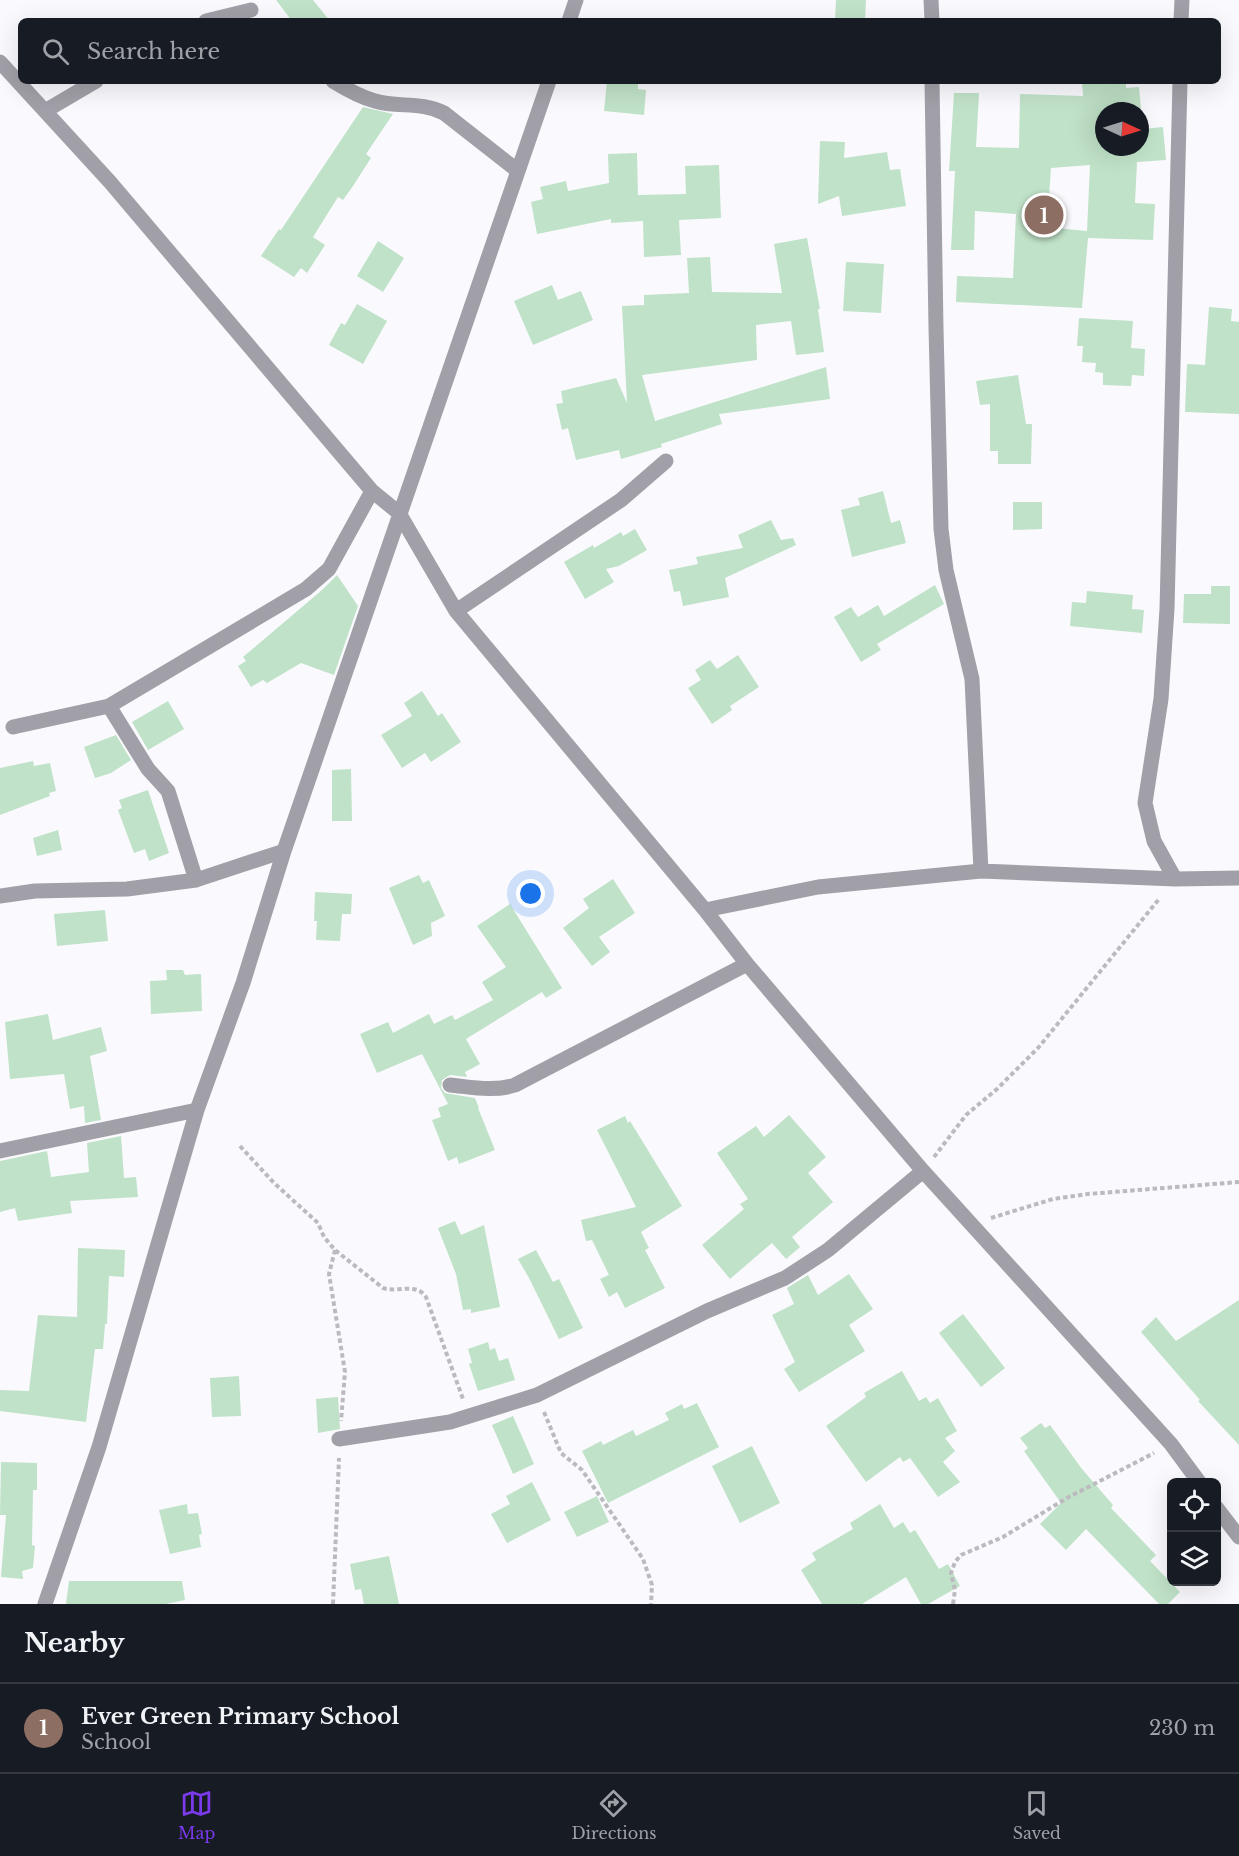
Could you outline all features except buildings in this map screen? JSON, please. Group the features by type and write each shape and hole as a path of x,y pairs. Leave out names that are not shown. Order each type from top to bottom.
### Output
{"street":[{"path":"570,18 576,0"},
{"path":"931,0 932,18"},
{"path":"1181,18 1182,0"},
{"path":"219,18 252,10"},
{"path":"0,62 18,82"},
{"path":"20,84 110,182 372,491 399,513 456,611 705,910 747,964 923,1172 1171,1444 1196,1478"},
{"path":"45,111 91,84"},
{"path":"338,84 376,102 424,105 434,108 444,113 518,171"},
{"path":"45,1604 99,1447 197,1110 243,983 284,851 548,84"},
{"path":"932,84 941,529 946,570 972,679 981,871"},
{"path":"1175,879 1154,842 1145,803 1161,699 1167,609 1180,84"},
{"path":"456,611 621,500 666,461"},
{"path":"13,727 109,706 306,589 329,569 372,491"},
{"path":"109,706 148,769 168,791 196,880"},
{"path":"0,896 35,891 127,889 196,880 284,851"},
{"path":"705,910 818,887 981,871 1175,879 1239,878"},
{"path":"450,1085 505,1089 747,964"},
{"path":"0,1151 197,1110"},
{"path":"339,1439 450,1422 537,1395 707,1311 785,1278 828,1250 923,1172"},
{"path":"1221,1514 1239,1537"}],"path":[{"path":"923,1172 966,1115 997,1089 1038,1048 1175,879"},
{"path":"240,1146 274,1183 318,1223 324,1237 343,1256 383,1288 391,1290 414,1288 423,1292 469,1416"},
{"path":"970,1224 1053,1199 1239,1182"},
{"path":"537,1395 557,1448 564,1457 572,1460 582,1470 643,1559 652,1585 651,1604"},
{"path":"953,1604 955,1590 951,1573 955,1562 961,1555 1003,1537 1068,1498 1171,1444"}],"place":[{"name":"Ever Green Primary School","path":"1044,215"}]}
